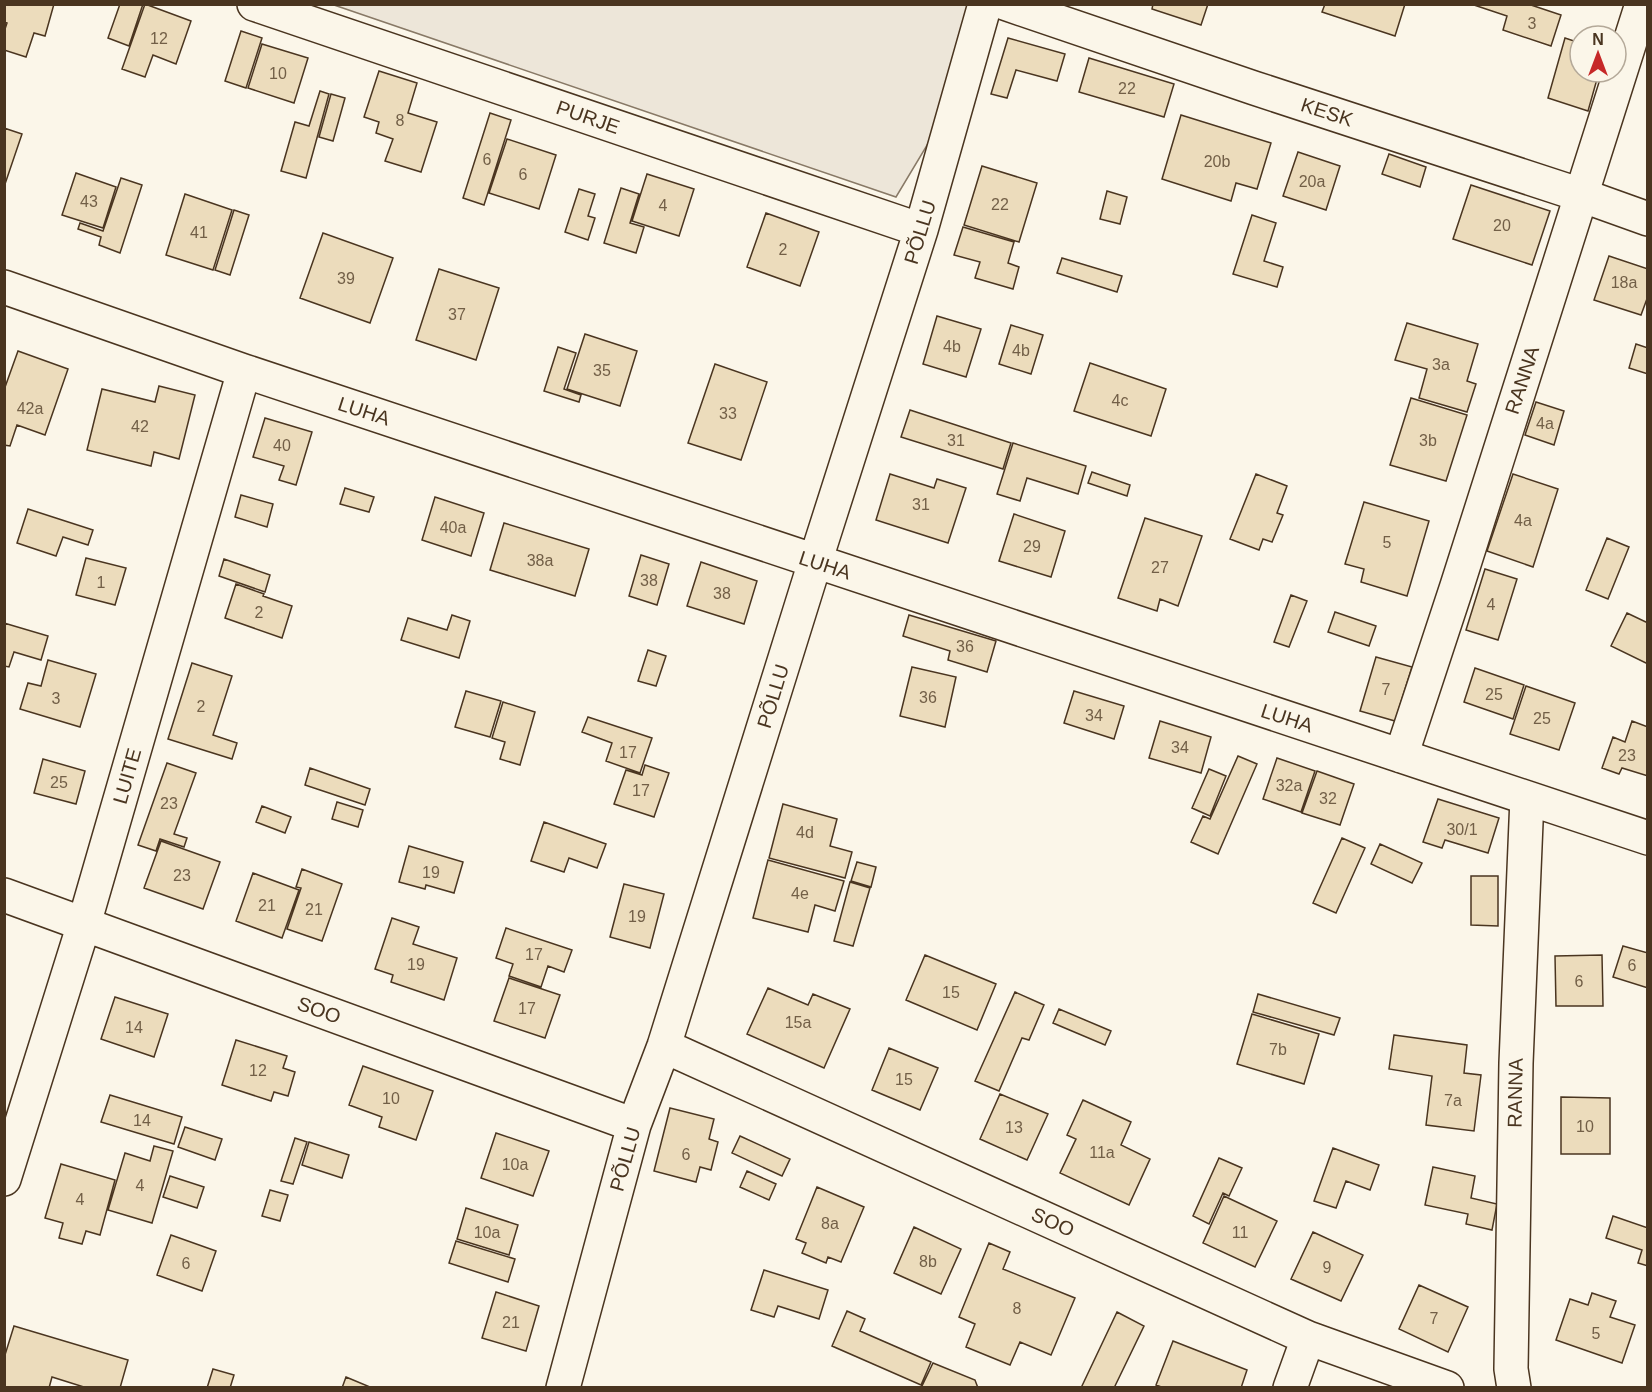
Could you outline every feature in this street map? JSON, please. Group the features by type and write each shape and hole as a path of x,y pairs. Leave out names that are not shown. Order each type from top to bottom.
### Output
{"street":[{"name":"PURJE","path":"254,4 921,230"},
{"name":"PÕLLU","path":"563,1388 634,1125 664,1046 921,230 985,4"},
{"name":"KESK","path":"1007,4 1647,219"},
{"name":"RANNA","path":"1401,756 1461,575 1642,4"},
{"name":"LUHA","path":"4,287 244,371 1647,838"},
{"name":"LUITE","path":"7,1162 84,924 244,371"},
{"name":"RANNA","path":"1514,1388 1511,1369 1516,1063 1527,798"},
{"name":"SOO","path":"4,895 634,1125"},
{"name":"SOO","path":"664,1046 1308,1338 1447,1388"},
{"path":"1290,1388 1308,1338"}],"shaded area":[{"path":"334,5 971,5 932,137 896,197"}],"building":[{"path":"4,4 54,4 45,36 34,33 26,57 4,50 4,32 7,23 4,22"},
{"path":"120,4 143,4 129,46 108,38"},
{"path":"145,4 191,21 176,64 153,55 145,77 122,69"},
{"path":"1153,4 1208,4 1201,25 1152,9"},
{"path":"1325,4 1405,4 1395,36 1322,12"},
{"path":"1528,4 1561,15 1551,46 1503,30 1507,16 1474,5"},
{"path":"241,31 262,38 246,88 225,81"},
{"path":"1008,38 1065,54 1057,81 1016,70 1007,98 991,94"},
{"path":"1565,38 1568,39 1568,84 1596,84 1588,111 1548,98"},
{"path":"262,44 308,58 294,103 248,88"},
{"path":"1089,58 1174,84 1164,117 1079,92"},
{"path":"379,71 417,83 408,113 437,122 421,172 385,161 393,139 376,133 379,122 364,117"},
{"path":"320,91 329,94 306,178 281,171 295,122 309,126"},
{"path":"331,94 345,98 333,141 319,137"},
{"path":"490,113 511,120 484,205 463,198"},
{"path":"1181,115 1271,143 1257,189 1236,183 1231,201 1162,179"},
{"path":"4,128 22,134 4,187"},
{"path":"507,139 556,155 539,209 489,193"},
{"path":"1298,152 1340,166 1326,210 1283,196"},
{"path":"1389,154 1426,167 1420,187 1382,174"},
{"path":"982,166 1037,183 1019,242 964,225"},
{"path":"76,173 116,187 103,228 62,215"},
{"path":"647,174 694,189 679,236 632,221"},
{"path":"121,178 142,185 120,253 99,245 101,237 78,229 80,223 103,231"},
{"path":"1471,185 1550,211 1532,265 1453,239"},
{"path":"621,188 639,194 630,223 644,227 636,253 604,243"},
{"path":"579,189 595,194 588,216 595,218 588,240 565,232"},
{"path":"1107,191 1127,197 1120,224 1100,219"},
{"path":"185,194 232,210 213,270 166,255"},
{"path":"234,210 249,215 230,275 215,270"},
{"path":"766,213 819,232 800,286 747,267"},
{"path":"1252,215 1276,223 1264,261 1283,267 1277,287 1233,274"},
{"path":"963,227 1014,242 1008,263 1019,267 1013,289 975,278 980,262 954,255"},
{"path":"323,233 393,258 370,323 300,298"},
{"path":"1609,256 1648,269 1648,296 1641,315 1594,300"},
{"path":"1062,258 1122,276 1117,292 1057,273"},
{"path":"439,269 499,288 476,360 416,340"},
{"path":"937,316 981,329 966,377 923,364"},
{"path":"1407,323 1478,344 1467,381 1476,384 1467,412 1419,398 1427,369 1395,360"},
{"path":"1011,325 1043,335 1031,374 999,364"},
{"path":"585,334 637,351 620,406 567,389"},
{"path":"1636,344 1648,348 1648,374 1629,368"},
{"path":"558,347 576,353 564,389 581,395 579,402 544,391"},
{"path":"18,351 68,369 45,435 17,425 10,446 4,445 4,390"},
{"path":"1090,363 1166,389 1151,436 1074,411"},
{"path":"715,364 767,382 741,460 688,443"},
{"path":"159,386 195,395 179,459 154,452 151,466 87,450 102,389 155,402"},
{"path":"1411,398 1467,415 1446,481 1390,465"},
{"path":"1536,402 1564,411 1554,445 1525,435"},
{"path":"910,410 1011,443 1003,469 901,437"},
{"path":"265,418 312,432 296,485 279,480 284,466 253,457"},
{"path":"1013,443 1086,466 1078,494 1027,478 1020,501 997,494"},
{"path":"1092,472 1130,485 1127,496 1088,483"},
{"path":"890,474 934,488 937,479 966,488 948,543 876,520"},
{"path":"1256,474 1287,486 1277,513 1283,515 1272,542 1263,539 1259,550 1230,539"},
{"path":"1513,474 1558,489 1533,567 1487,551"},
{"path":"345,488 374,497 369,512 340,504"},
{"path":"241,495 273,504 267,527 235,517"},
{"path":"435,497 484,513 471,556 422,540"},
{"path":"1364,502 1429,521 1407,596 1361,582 1364,569 1345,564"},
{"path":"28,509 93,530 88,545 63,537 56,556 17,543"},
{"path":"1014,514 1065,531 1051,577 999,561"},
{"path":"1145,518 1202,536 1178,606 1160,599 1157,611 1118,598"},
{"path":"504,523 589,549 575,596 490,570"},
{"path":"1607,538 1629,547 1608,599 1586,590"},
{"path":"641,555 669,564 657,605 629,596"},
{"path":"86,558 126,568 115,605 76,595"},
{"path":"224,559 270,575 265,592 219,576"},
{"path":"701,562 757,581 744,624 687,606"},
{"path":"1485,569 1517,579 1498,640 1466,630"},
{"path":"236,584 292,606 282,638 225,618"},
{"path":"1291,595 1307,601 1289,647 1274,642"},
{"path":"1335,612 1376,626 1369,646 1328,632"},
{"path":"1627,613 1648,623 1648,664 1611,646"},
{"path":"452,615 470,621 459,658 401,640 408,618 447,630"},
{"path":"909,615 996,641 987,672 948,660 950,651 903,636"},
{"path":"4,623 48,636 41,660 14,652 9,667 4,666"},
{"path":"648,650 666,656 656,686 638,681"},
{"path":"1376,657 1412,667 1395,721 1360,711"},
{"path":"48,660 96,674 80,727 20,709 28,683 41,686"},
{"path":"192,663 232,676 213,735 237,743 232,759 168,739"},
{"path":"912,667 956,677 945,727 900,716"},
{"path":"1475,668 1524,685 1513,719 1464,702"},
{"path":"1526,686 1575,703 1559,750 1510,734"},
{"path":"466,691 501,701 490,737 455,727"},
{"path":"1074,691 1124,706 1114,739 1064,723"},
{"path":"503,702 535,712 520,765 500,759 505,742 492,738"},
{"path":"588,717 652,738 640,773 606,761 612,743 582,732"},
{"path":"1160,721 1211,737 1201,773 1149,758"},
{"path":"1632,721 1648,727 1648,776 1622,768 1619,774 1602,768 1613,737 1625,742"},
{"path":"1238,756 1257,764 1218,854 1191,842 1203,816 1210,819"},
{"path":"1277,758 1315,771 1301,812 1263,799"},
{"path":"43,759 85,771 76,804 34,793"},
{"path":"167,763 196,773 174,834 187,838 184,847 160,839 156,851 138,845"},
{"path":"645,765 669,773 654,817 614,804 626,770 642,775"},
{"path":"310,768 370,789 365,805 305,785"},
{"path":"1209,769 1226,776 1210,816 1192,808"},
{"path":"1317,771 1354,784 1340,825 1302,813"},
{"path":"1438,799 1499,818 1488,853 1445,840 1442,848 1423,842"},
{"path":"337,802 363,810 358,827 332,819"},
{"path":"783,804 837,819 830,846 852,852 845,878 769,858"},
{"path":"262,806 291,817 285,833 256,822"},
{"path":"544,822 606,844 597,868 569,858 564,872 531,861"},
{"path":"1342,838 1365,848 1336,913 1313,903"},
{"path":"161,841 220,862 203,909 144,888"},
{"path":"1380,844 1422,863 1412,883 1371,864"},
{"path":"409,846 463,862 454,893 426,885 425,889 399,882"},
{"path":"768,860 844,881 835,911 815,905 808,932 753,918"},
{"path":"857,862 876,867 871,887 851,881"},
{"path":"302,869 342,884 322,941 287,929 301,888 296,887"},
{"path":"253,873 299,890 282,938 236,921"},
{"path":"1471,876 1498,876 1498,926 1471,925"},
{"path":"850,882 870,888 853,946 834,941"},
{"path":"624,884 664,894 650,948 610,937"},
{"path":"392,918 419,927 413,944 457,958 444,1000 391,982 393,975 375,969"},
{"path":"506,928 572,950 564,972 548,966 541,987 509,976 513,964 496,958"},
{"path":"1623,946 1648,953 1648,988 1613,977"},
{"path":"925,955 996,984 977,1030 906,1000"},
{"path":"1602,955 1603,1006 1556,1006 1555,956"},
{"path":"509,978 560,995 545,1038 494,1021"},
{"path":"768,988 808,1005 813,994 850,1009 824,1068 747,1034"},
{"path":"1015,992 1044,1005 1029,1040 1022,1038 999,1091 975,1081"},
{"path":"1258,994 1340,1018 1334,1035 1253,1012"},
{"path":"115,997 168,1014 154,1057 101,1039"},
{"path":"1059,1009 1111,1031 1105,1045 1053,1023"},
{"path":"1252,1014 1319,1034 1304,1084 1237,1064"},
{"path":"1394,1035 1467,1045 1464,1073 1481,1075 1474,1131 1426,1125 1432,1076 1389,1069"},
{"path":"236,1040 287,1056 283,1068 295,1072 288,1096 274,1092 271,1101 222,1085"},
{"path":"889,1048 938,1068 920,1110 872,1090"},
{"path":"363,1066 433,1091 416,1140 379,1127 382,1117 349,1105"},
{"path":"1000,1094 1048,1114 1027,1160 980,1139"},
{"path":"110,1095 182,1117 174,1144 101,1122"},
{"path":"1561,1097 1610,1098 1610,1154 1561,1154"},
{"path":"1083,1100 1131,1122 1121,1145 1150,1159 1129,1205 1060,1173 1076,1139 1067,1135"},
{"path":"670,1108 714,1119 709,1139 718,1142 711,1170 700,1167 696,1182 654,1171"},
{"path":"185,1127 222,1139 215,1160 178,1147"},
{"path":"496,1133 549,1151 533,1196 481,1178"},
{"path":"740,1136 790,1159 782,1176 732,1153"},
{"path":"295,1138 307,1142 293,1184 281,1181"},
{"path":"309,1142 349,1155 342,1178 302,1165"},
{"path":"154,1146 173,1151 152,1223 108,1210 125,1153 150,1161"},
{"path":"1333,1148 1379,1165 1370,1190 1346,1181 1336,1208 1314,1201"},
{"path":"1219,1158 1242,1168 1229,1196 1223,1193 1209,1224 1193,1216"},
{"path":"61,1164 115,1180 100,1235 86,1231 82,1244 59,1238 63,1223 45,1218"},
{"path":"1433,1167 1475,1176 1471,1198 1497,1204 1492,1230 1466,1224 1468,1214 1425,1205"},
{"path":"747,1171 776,1184 769,1200 740,1187"},
{"path":"170,1176 204,1187 197,1208 163,1197"},
{"path":"817,1187 864,1207 841,1262 828,1257 826,1263 802,1253 806,1243 796,1239"},
{"path":"270,1190 288,1195 280,1221 262,1216"},
{"path":"1224,1196 1277,1221 1255,1267 1203,1243"},
{"path":"466,1208 518,1225 509,1255 457,1239"},
{"path":"1613,1216 1648,1228 1648,1266 1638,1263 1642,1250 1606,1238"},
{"path":"914,1227 961,1249 941,1294 894,1273"},
{"path":"1313,1232 1363,1255 1341,1301 1291,1279"},
{"path":"171,1235 216,1251 202,1291 157,1275"},
{"path":"456,1241 515,1259 508,1282 449,1263"},
{"path":"989,1243 1010,1252 1003,1269 1075,1298 1051,1355 1020,1342 1010,1365 966,1347 975,1324 959,1317"},
{"path":"764,1270 828,1290 819,1319 778,1306 774,1317 751,1310"},
{"path":"1419,1285 1468,1307 1448,1352 1399,1329"},
{"path":"496,1292 539,1306 526,1351 482,1338"},
{"path":"1592,1293 1616,1301 1610,1317 1635,1325 1622,1363 1556,1340 1570,1299 1588,1305"},
{"path":"847,1311 865,1319 860,1331 931,1362 921,1385 832,1346"},
{"path":"1117,1312 1144,1326 1114,1388 1081,1388"},
{"path":"14,1326 128,1360 120,1388 87,1388 52,1377 49,1388 4,1388 4,1358"},
{"path":"1173,1341 1247,1370 1241,1388 1164,1388 1156,1385"},
{"path":"933,1363 975,1380 978,1388 926,1388 922,1386"},
{"path":"213,1369 234,1375 230,1388 207,1388"},
{"path":"346,1377 370,1387 342,1388"}]}
